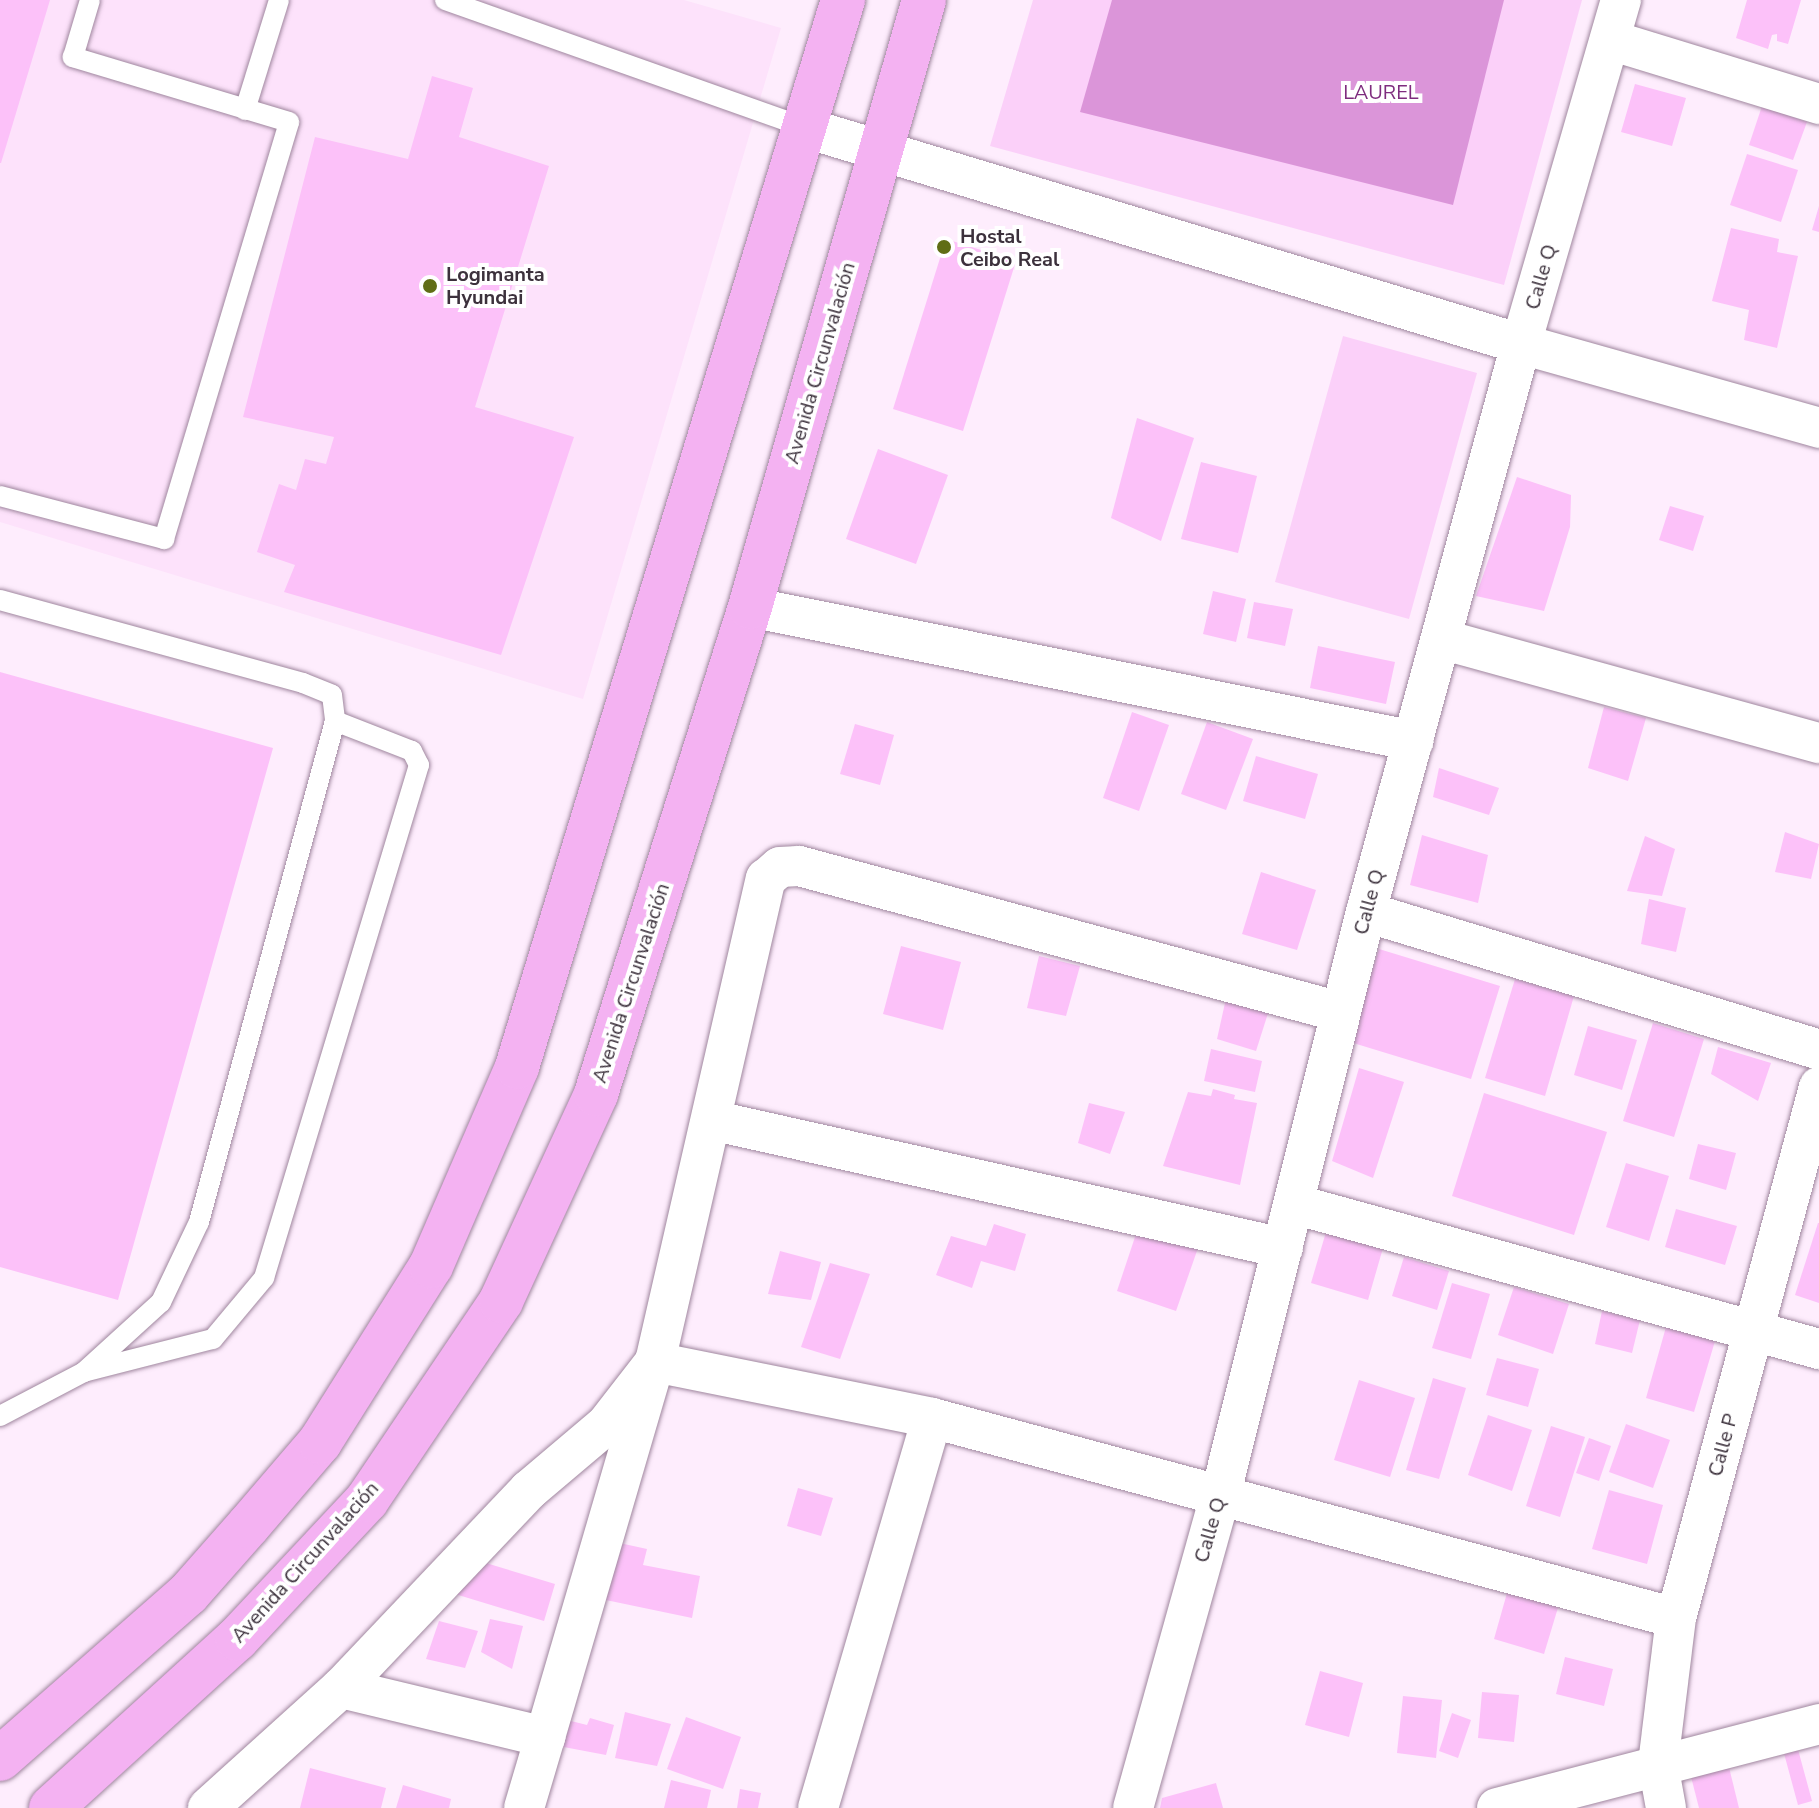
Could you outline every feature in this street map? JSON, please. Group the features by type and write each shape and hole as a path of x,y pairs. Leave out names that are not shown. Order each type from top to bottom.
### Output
{"highway":[{"path":"4,1749 188,1594 320,1442 431,1266 517,1067 843,0"},
{"name":"Avenida Circunvalación","path":"51,1808 237,1639 367,1500 501,1301 596,1094 750,607 924,0"}],"street":[{"name":"Calle Q","path":"1133,1808 1221,1493 1366,912 1521,344 1621,0"},
{"path":"1610,40 1819,104"},
{"path":"806,128 1521,344 1819,428"},
{"path":"750,607 1414,741"},
{"path":"1441,639 1819,743"},
{"path":"524,1808 655,1362 766,879 780,867 799,866 1340,1012"},
{"path":"1366,912 1819,1050"},
{"name":"Calle P","path":"1666,1808 1658,1764 1676,1618 1819,1087"},
{"path":"711,1120 1283,1248"},
{"path":"1294,1204 1819,1349"},
{"path":"655,1362 932,1418 1221,1493 1676,1618"},
{"path":"208,1808 341,1688 529,1490 606,1425 655,1362"},
{"path":"818,1808 932,1418"},
{"path":"341,1688 545,1737"},
{"path":"1497,1808 1819,1724"}],"lane":[{"path":"0,496 164,539 289,122 73,57 90,0"},
{"path":"245,110 279,0"},
{"path":"445,0 806,128"},
{"path":"0,600 303,683 332,695 335,721 199,1222 161,1302 84,1372"},
{"path":"0,1416 84,1372 213,1339 264,1278 419,765 412,751 335,721"}],"shaded area":[{"path":"0,0 684,0 781,28 583,699 0,522"}],"green space":[{"path":"1033,0 1582,0 1504,285 990,146"},
{"name":"LAUREL","path":"1112,0 1504,0 1453,205 1080,112"},
{"path":"1343,336 1477,373 1409,619 1275,582"}],"building":[{"path":"0,0 50,0 1,163 0,163"},
{"path":"1747,0 1801,0 1788,44 1777,41 1777,34 1772,35 1768,49 1736,38"},
{"name":"Logimanta Hyundai","path":"432,76 473,88 459,137 549,166 475,407 574,437 501,655 284,592 295,565 257,552 279,484 296,490 305,459 326,464 334,437 243,417 315,137 408,159"},
{"path":"1635,84 1686,98 1672,146 1621,132"},
{"path":"1762,106 1807,122 1793,160 1749,145"},
{"path":"1747,154 1798,170 1781,222 1730,205"},
{"path":"1819,206 1819,232 1812,230"},
{"path":"1731,228 1779,239 1777,252 1798,256 1777,348 1744,340 1749,310 1712,301"},
{"path":"946,239 1016,261 963,431 893,409"},
{"path":"1137,418 1194,438 1161,541 1111,518"},
{"path":"878,449 948,475 916,564 846,539"},
{"path":"1201,462 1257,476 1238,553 1181,539"},
{"path":"1517,477 1571,495 1570,527 1544,611 1476,596"},
{"path":"1670,506 1704,516 1693,551 1659,540"},
{"path":"1213,591 1246,599 1236,642 1203,634"},
{"path":"1254,602 1293,609 1285,646 1247,638"},
{"path":"1318,646 1395,662 1386,704 1310,688"},
{"path":"0,672 273,748 118,1300 0,1267"},
{"path":"1604,707 1646,718 1628,781 1588,768"},
{"path":"1132,712 1169,725 1139,811 1103,798"},
{"path":"1207,722 1253,739 1226,810 1181,794"},
{"path":"855,724 894,735 880,785 840,774"},
{"path":"1256,756 1318,774 1305,819 1243,801"},
{"path":"1439,768 1499,788 1489,815 1433,797"},
{"path":"1785,832 1819,844 1811,879 1775,872"},
{"path":"1422,835 1488,855 1478,903 1410,885"},
{"path":"1645,836 1675,849 1662,896 1627,891"},
{"path":"1261,872 1316,890 1297,950 1242,934"},
{"path":"1649,899 1686,908 1676,952 1641,944"},
{"path":"901,946 961,962 943,1030 883,1014"},
{"path":"1379,949 1500,986 1471,1079 1350,1042"},
{"path":"1039,956 1080,966 1066,1016 1027,1008"},
{"path":"1515,979 1574,996 1545,1096 1485,1078"},
{"path":"1227,994 1270,1007 1256,1051 1217,1039"},
{"path":"1653,1023 1704,1039 1674,1137 1623,1121"},
{"path":"1588,1026 1637,1040 1622,1090 1574,1075"},
{"path":"1718,1047 1771,1063 1758,1101 1711,1074"},
{"path":"1211,1049 1262,1061 1255,1092 1204,1081"},
{"path":"1359,1068 1404,1082 1373,1178 1332,1161"},
{"path":"1213,1089 1235,1095 1234,1099 1257,1103 1240,1185 1163,1166 1188,1092 1211,1096"},
{"path":"1484,1093 1607,1132 1574,1235 1452,1196"},
{"path":"1089,1103 1125,1112 1110,1154 1078,1143"},
{"path":"1698,1144 1736,1153 1726,1190 1689,1179"},
{"path":"1626,1163 1669,1176 1649,1241 1606,1227"},
{"path":"1676,1209 1737,1226 1725,1265 1665,1247"},
{"path":"1819,1223 1819,1303 1795,1295"},
{"path":"994,1224 1026,1234 1015,1271 981,1261 972,1288 936,1275 951,1236 986,1246"},
{"path":"1138,1228 1198,1248 1176,1311 1117,1291"},
{"path":"1326,1232 1383,1248 1368,1300 1311,1283"},
{"path":"780,1251 821,1262 811,1300 768,1294"},
{"path":"1404,1257 1449,1271 1437,1310 1392,1296"},
{"path":"830,1263 870,1274 840,1359 801,1347"},
{"path":"1452,1283 1490,1294 1471,1359 1432,1348"},
{"path":"1514,1287 1569,1304 1553,1354 1498,1335"},
{"path":"1602,1311 1640,1320 1632,1353 1595,1344"},
{"path":"1666,1327 1715,1341 1694,1412 1646,1398"},
{"path":"1497,1358 1539,1369 1528,1407 1486,1395"},
{"path":"1433,1378 1466,1388 1439,1479 1406,1470"},
{"path":"1359,1380 1415,1398 1390,1477 1334,1460"},
{"path":"1488,1415 1532,1430 1512,1491 1468,1475"},
{"path":"1626,1424 1670,1440 1653,1488 1609,1472"},
{"path":"1551,1426 1585,1437 1560,1517 1526,1506"},
{"path":"1589,1438 1611,1446 1599,1481 1576,1473"},
{"path":"798,1488 833,1498 821,1536 787,1526"},
{"path":"1609,1490 1663,1505 1647,1564 1592,1549"},
{"path":"615,1542 647,1549 643,1565 700,1576 692,1618 601,1599"},
{"path":"466,1557 555,1584 544,1621 455,1594"},
{"path":"1509,1586 1560,1601 1544,1654 1494,1639"},
{"path":"490,1619 523,1626 512,1669 481,1652"},
{"path":"439,1621 478,1631 465,1668 426,1659"},
{"path":"1565,1657 1613,1669 1604,1706 1556,1694"},
{"path":"1320,1671 1363,1683 1349,1737 1305,1725"},
{"path":"1482,1692 1519,1695 1514,1742 1478,1738"},
{"path":"1403,1696 1442,1700 1436,1758 1397,1753"},
{"path":"625,1712 671,1724 657,1766 615,1758"},
{"path":"1452,1713 1471,1720 1458,1758 1439,1751"},
{"path":"686,1717 741,1737 723,1789 667,1769"},
{"path":"590,1718 614,1725 606,1755 553,1745 563,1719 587,1725"},
{"path":"1796,1742 1812,1801 1798,1805 1782,1746"},
{"path":"1726,1755 1739,1808 1699,1808 1688,1765"},
{"path":"310,1768 386,1788 381,1808 300,1808"},
{"path":"671,1780 711,1790 707,1808 664,1808"},
{"path":"1216,1783 1223,1808 1160,1808 1162,1798"},
{"path":"403,1785 451,1799 449,1808 396,1808"},
{"path":"740,1789 761,1793 758,1808 737,1808"}],"place":[{"name":"Hostal Ceibo Real","path":"944,247"},
{"name":"Logimanta Hyundai","path":"430,286"}]}
